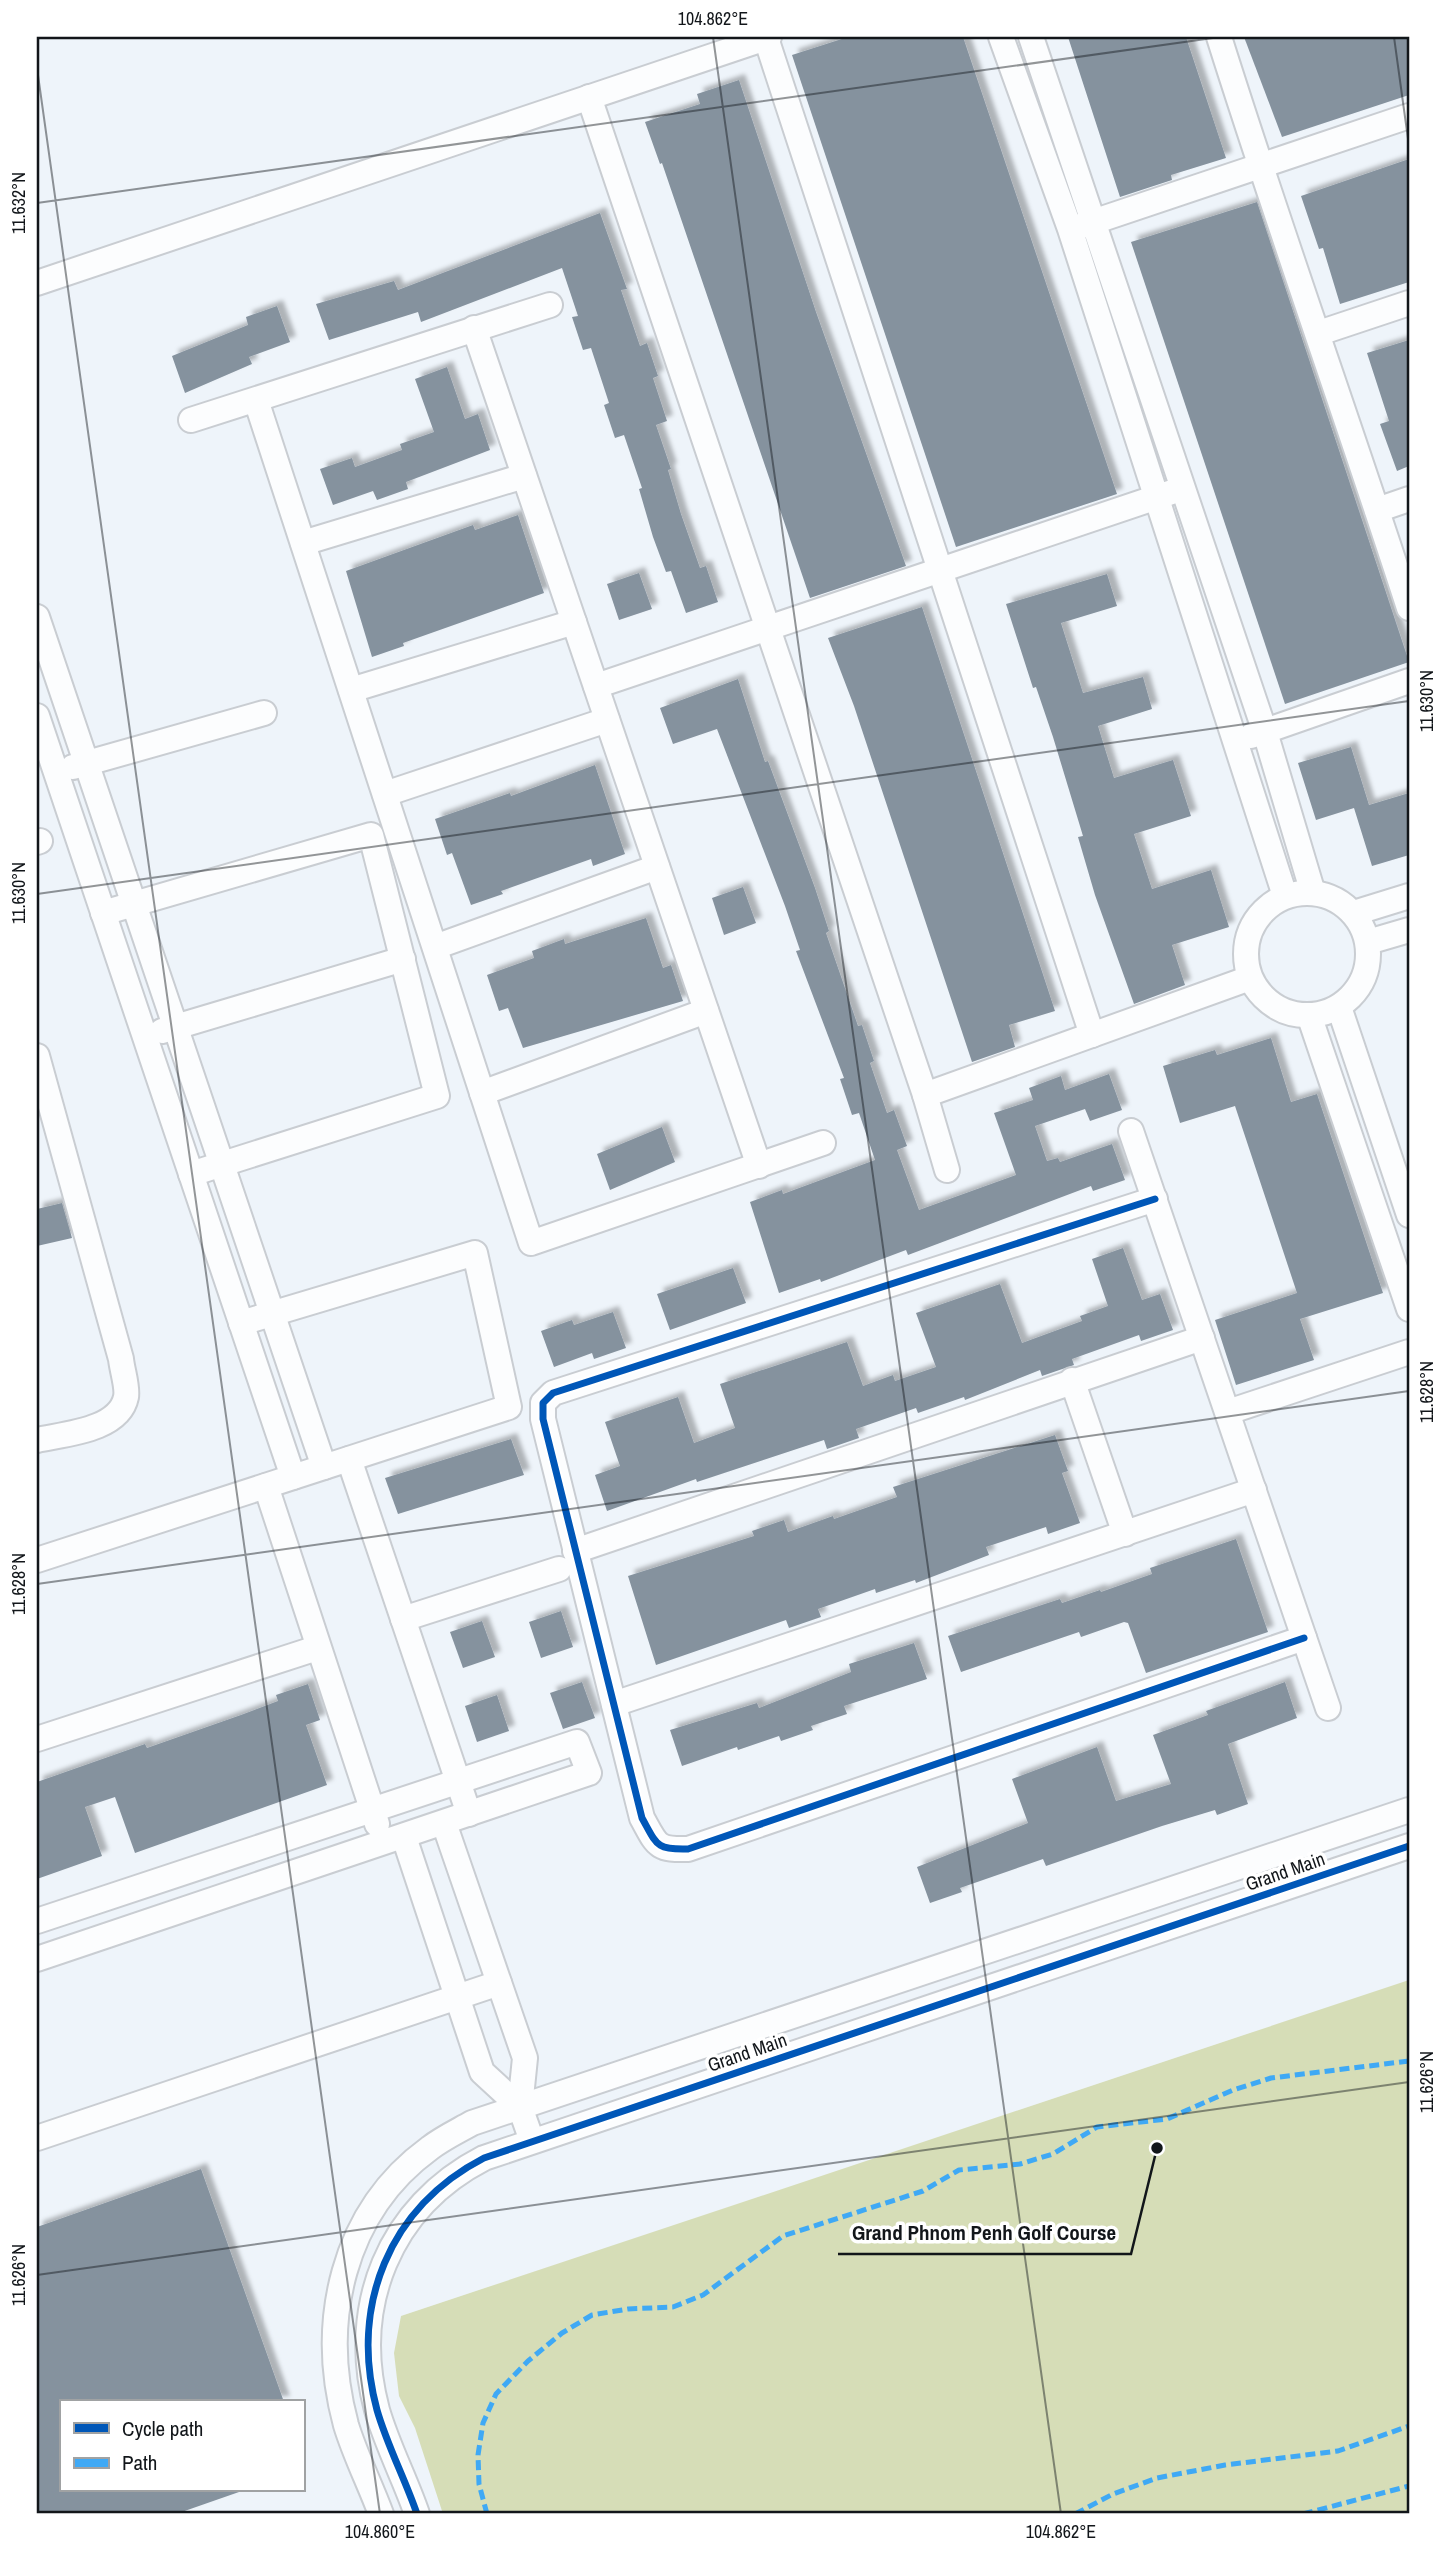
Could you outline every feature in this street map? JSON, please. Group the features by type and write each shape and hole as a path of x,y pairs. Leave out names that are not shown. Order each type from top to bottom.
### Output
{"street":[{"path":"37,283 768,37 1092,1035"},
{"path":"1001,37 1082,226 1183,488 1265,732 1313,892"},
{"path":"1031,37 1158,496 1285,896"},
{"path":"1219,37 1259,165 1319,333 1409,608"},
{"path":"589,97 925,1095 947,1170"},
{"path":"1082,226 1409,116"},
{"path":"1319,333 1409,303"},
{"path":"191,420 550,305"},
{"path":"474,328 758,1166"},
{"path":"256,400 531,1243 823,1143"},
{"path":"303,543 524,476"},
{"path":"596,686 1183,488"},
{"path":"1377,510 1409,499"},
{"path":"37,619 324,1467"},
{"path":"351,690 574,622"},
{"path":"1237,741 1409,681"},
{"path":"56,772 264,713"},
{"path":"37,716 293,1477"},
{"path":"385,794 607,720"},
{"path":"103,913 371,835 437,1096 191,1174"},
{"path":"435,947 657,867"},
{"path":"1313,892 1328,896 1354,913 1368,942 1369,961 1364,979 1353,995 1339,1007 1309,1015 1289,1013 1270,1003 1250,978 1245,952 1249,934 1257,918 1269,905 1285,896 1313,892"},
{"path":"1354,913 1409,896"},
{"path":"1368,942 1409,930"},
{"path":"145,1037 402,959"},
{"path":"925,1095 1250,978"},
{"path":"1339,1007 1409,1215"},
{"path":"482,1093 706,1011"},
{"path":"1309,1015 1409,1308"},
{"path":"37,1056 121,1359 126,1397 118,1412 100,1425 37,1440"},
{"path":"1132,1131 1328,1708"},
{"path":"1155,1199 554,1393 543,1404 543,1419 567,1560 614,1704 642,1818 657,1844 664,1849 688,1849 1304,1638"},
{"path":"37,1560 509,1407 475,1253 241,1322"},
{"path":"403,1619 1072,1380 1202,1338"},
{"path":"1228,1412 1409,1352"},
{"path":"1072,1380 1125,1534"},
{"path":"349,1459 469,1814"},
{"path":"266,1486 372,1810 393,1840 457,1998 482,2072 520,2107"},
{"path":"614,1704 1254,1490"},
{"path":"37,1740 317,1648"},
{"path":"37,1922 577,1742 589,1773 37,1959"},
{"name":"Grand Main","path":"381,2514 347,2427 338,2392 334,2314 342,2274 354,2240 372,2206 396,2177 431,2147 461,2129 520,2107 1409,1810"},
{"path":"444,1823 525,2058 520,2107 532,2141"},
{"name":"Grand Main","path":"417,2514 377,2410 368,2339 370,2309 378,2279 406,2221 433,2192 459,2171 484,2158 532,2141 1409,1846"},
{"path":"37,2138 499,1983"}],"green space":[{"path":"1409,1980 1409,2514 443,2514 415,2428 399,2396 394,2353 401,2316"}],"building":[{"path":"848,37 963,37 1117,494 956,547 792,55"},
{"path":"1068,37 1186,37 1226,158 1171,175 1172,180 1120,197"},
{"path":"1244,37 1409,37 1409,95 1282,137"},
{"path":"739,80 816,312 906,566 810,598 662,163 660,164 645,122 700,104 697,94"},
{"path":"1409,159 1409,282 1340,304 1323,248 1319,249 1301,196"},
{"path":"1257,202 1409,662 1285,704 1131,242"},
{"path":"600,213 627,289 621,290 640,346 647,343 658,376 653,378 667,421 656,425 671,469 668,470 681,514 700,568 706,566 718,602 686,613 671,571 666,572 653,537 639,489 642,488 624,435 615,438 604,405 609,403 591,348 583,350 572,317 578,316 562,268 421,322 418,312 329,340 316,304 394,281 398,290"},
{"path":"277,306 290,342 249,357 252,364 185,393 172,356 248,325 246,317"},
{"path":"1409,340 1409,466 1397,471 1380,424 1389,421 1367,353"},
{"path":"447,367 465,419 478,414 490,450 406,482 408,489 377,500 373,491 333,505 320,469 352,458 355,467 402,450 400,444 434,432 415,379"},
{"path":"518,515 544,593 403,643 404,646 372,657 346,571 473,525 475,530"},
{"path":"639,573 652,609 619,620 607,584"},
{"path":"1107,574 1117,606 1061,623 1083,693 1143,677 1152,709 1098,726 1114,778 1173,760 1191,816 1134,834 1152,889 1211,870 1229,927 1172,945 1185,985 1134,1004 1095,895 1078,837 1083,836 1053,737 1036,687 1033,688 1006,604"},
{"path":"922,607 1055,1011 1009,1025 1015,1047 972,1062 854,706 828,638"},
{"path":"738,679 765,762 768,761 815,888 829,931 826,933 858,1026 862,1025 874,1061 870,1063 887,1113 894,1110 907,1146 897,1150 919,1210 1016,1175 994,1113 1033,1100 1029,1088 1061,1076 1065,1090 1109,1074 1122,1110 1090,1121 1085,1109 1035,1126 1047,1161 1058,1158 1060,1162 1112,1144 1125,1180 1093,1191 1091,1186 908,1255 906,1250 821,1282 820,1279 779,1293 750,1202 782,1190 783,1194 875,1160 859,1113 852,1115 840,1079 844,1078 796,951 800,950 785,906 717,729 673,744 660,708"},
{"path":"1351,747 1369,805 1409,793 1409,855 1372,866 1354,808 1316,820 1298,763"},
{"path":"595,765 625,854 593,866 591,859 501,891 503,894 471,905 452,853 447,855 435,819 510,793 511,796"},
{"path":"743,887 756,923 724,935 712,898"},
{"path":"646,918 663,968 671,965 683,1001 523,1048 508,1008 499,1011 487,975 534,958 532,951 564,939 565,944"},
{"path":"1271,1038 1291,1102 1317,1094 1383,1293 1300,1319 1314,1360 1236,1385 1215,1320 1297,1293 1235,1106 1180,1123 1163,1066 1215,1050 1217,1055"},
{"path":"662,1127 675,1162 610,1190 597,1154"},
{"path":"62,1203 72,1238 37,1246 37,1209"},
{"path":"1123,1248 1142,1300 1160,1294 1173,1330 1141,1341 1139,1335 1072,1359 1074,1365 1042,1376 1040,1370 965,1400 964,1397 918,1413 916,1408 856,1429 859,1438 827,1449 824,1440 697,1482 696,1479 607,1511 595,1475 620,1466 605,1422 678,1397 694,1443 735,1428 720,1384 847,1342 863,1386 893,1375 895,1381 936,1367 916,1313 1000,1284 1022,1343 1082,1321 1080,1316 1108,1306 1092,1259"},
{"path":"733,1268 746,1303 670,1330 657,1294"},
{"path":"613,1312 626,1348 594,1359 592,1353 554,1367 541,1331 572,1320 574,1325"},
{"path":"1055,1435 1068,1471 1062,1473 1080,1523 1048,1534 1046,1527 986,1547 989,1555 916,1583 915,1580 876,1593 875,1589 818,1609 821,1617 789,1628 786,1620 656,1665 628,1576 754,1536 752,1531 784,1520 788,1532 833,1516 834,1519 897,1497 893,1487"},
{"path":"511,1439 524,1475 398,1514 385,1478"},
{"path":"1236,1539 1268,1632 1146,1673 1128,1623 1124,1622 1081,1637 1079,1632 961,1672 948,1636 1060,1599 1062,1603 1100,1590 1101,1592 1152,1574 1150,1568"},
{"path":"561,1611 573,1647 541,1658 529,1622"},
{"path":"482,1621 495,1657 463,1668 450,1632"},
{"path":"914,1643 927,1679 844,1706 847,1714 811,1726 813,1730 781,1741 779,1736 738,1750 737,1747 682,1766 670,1730 757,1703 759,1708 851,1672 849,1664"},
{"path":"582,1682 595,1718 563,1729 550,1693"},
{"path":"1285,1682 1297,1718 1228,1744 1248,1804 1217,1815 1215,1810 1162,1826 1046,1866 1043,1859 960,1888 962,1892 930,1903 917,1867 1028,1823 1012,1779 1097,1747 1116,1801 1171,1784 1153,1735 1208,1715 1206,1711"},
{"path":"308,1684 320,1720 306,1725 327,1785 135,1853 115,1797 85,1807 102,1856 37,1879 37,1782 145,1744 147,1748 241,1715 278,1701 276,1695"},
{"path":"497,1695 509,1731 477,1742 465,1706"},
{"path":"201,2169 283,2400 60,2400 60,2492 239,2492 176,2514 37,2514 37,2227"}],"marked path":[{"path":"487,2514 479,2484 478,2455 483,2423 496,2394 528,2361 562,2333 592,2315 628,2309 673,2307 703,2295 783,2236 923,2191 959,2170 1020,2164 1053,2154 1097,2127 1167,2119 1233,2090 1271,2078 1409,2061"},
{"path":"1075,2514 1113,2494 1157,2478 1225,2465 1338,2451 1409,2426"},
{"path":"1303,2514 1409,2486"}],"cycle path":[{"path":"1155,1199 553,1393 543,1403 543,1419 642,1818 655,1840 663,1847 688,1849 1304,1638"},
{"path":"417,2514 377,2410 370,2371 369,2334 374,2297 384,2263 401,2232 423,2203 451,2179 484,2158 1409,1846"}],"place":[{"name":"Grand Phnom Penh Golf Course","path":"1157,2148"}]}
